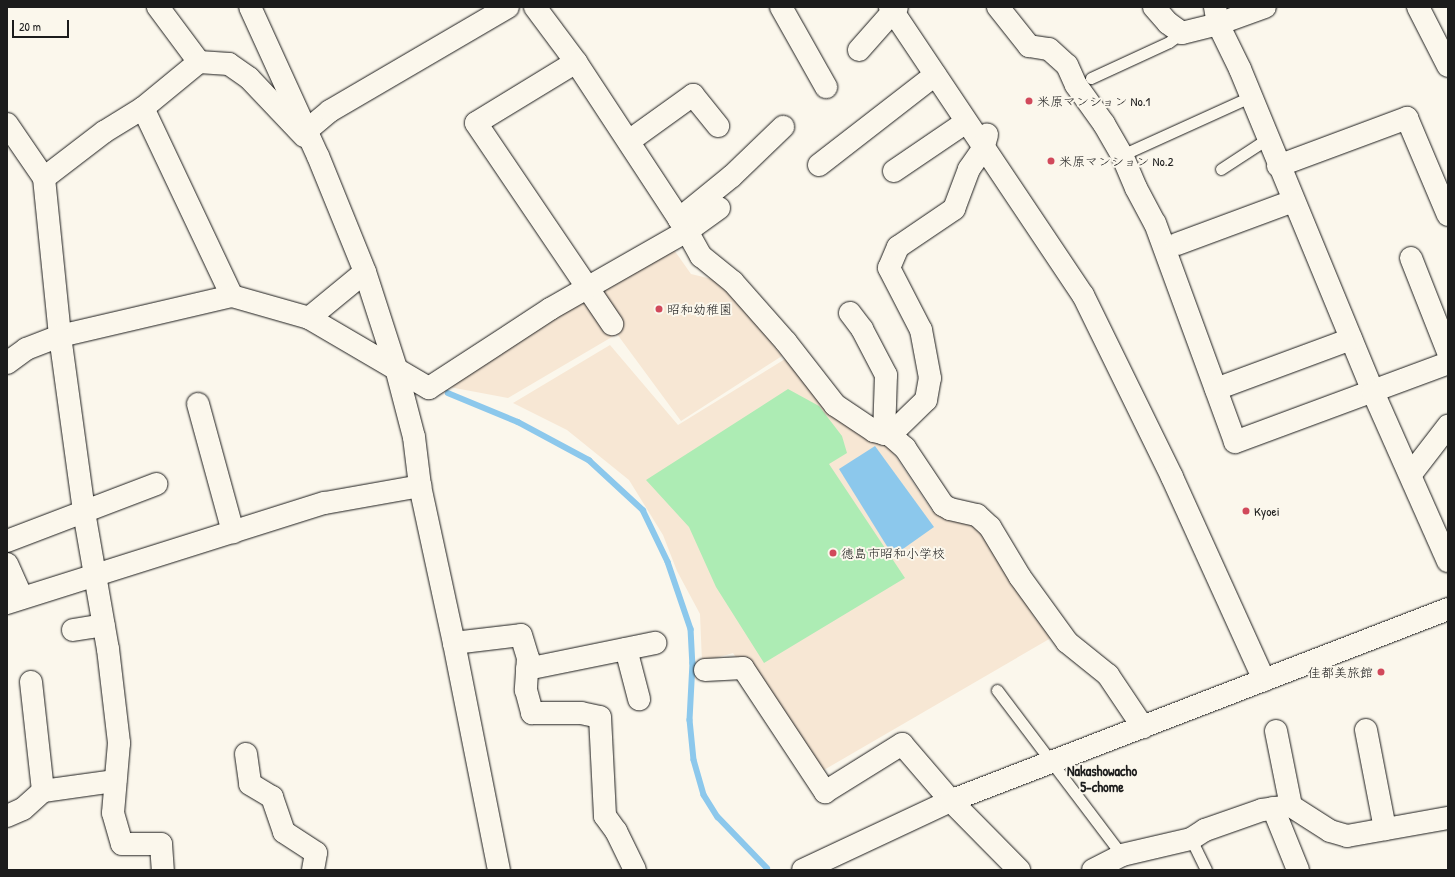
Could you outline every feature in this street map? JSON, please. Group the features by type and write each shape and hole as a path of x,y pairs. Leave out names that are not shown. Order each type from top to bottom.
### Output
{"street":[{"path":"158,7 199,62"},
{"path":"250,7 309,138 365,272 396,368 414,436 420,486 454,643 499,870"},
{"path":"309,138 330,111 508,7"},
{"path":"535,7 576,62 683,225 701,256 733,282 786,342 835,405 874,431 887,434 909,453 943,505 950,509 977,515 990,527 1020,577 1067,642 1108,675 1122,692 1143,727"},
{"path":"780,7 826,87"},
{"path":"998,7 1029,46 1049,49 1067,65 1076,85 1104,124 1122,155 1136,188 1155,223 1235,442 1448,363"},
{"path":"1154,7 1168,23 1182,32 1216,16 1265,7"},
{"path":"1418,7 1448,66"},
{"path":"859,50 894,9 966,122 985,141 1083,295 1172,477 1264,680"},
{"path":"1216,16 1373,392 1411,474 1448,561"},
{"path":"44,178 104,132 143,108 199,62 229,64 249,78 283,117 309,138"},
{"path":"576,62 476,123 612,324"},
{"path":"819,165 935,75"},
{"path":"629,142 693,95 718,126"},
{"path":"143,108 232,296"},
{"path":"1278,166 1407,118 1448,215"},
{"path":"894,171 966,122"},
{"path":"7,124 44,178 60,336 84,512 94,576 104,625 119,743 113,813 122,844 161,844 163,870"},
{"path":"683,225 783,127"},
{"path":"887,434 926,400 930,378 921,330 889,268 898,247 954,209 969,169 985,141"},
{"path":"1177,244 1293,201"},
{"path":"7,363 26,349 60,336 232,296 309,318 429,388 683,225 720,208"},
{"path":"1411,258 1448,352"},
{"path":"309,318 365,272"},
{"path":"850,313 862,330 886,375 887,434"},
{"path":"1216,389 1351,338"},
{"path":"198,404 233,532"},
{"path":"1411,474 1448,426"},
{"path":"7,541 156,484"},
{"path":"7,564 14,601 325,502 420,486"},
{"path":"803,870 951,801 1448,609"},
{"path":"73,630 104,625"},
{"path":"454,643 521,635 528,658 526,690 532,713 580,713 600,717 605,816 616,831 635,870"},
{"path":"527,669 655,643"},
{"path":"626,649 639,699"},
{"path":"705,670 743,668 825,792 902,744 951,801 1019,870"},
{"path":"31,682 42,791"},
{"path":"1366,730 1385,829"},
{"path":"1276,731 1282,807 1298,870"},
{"path":"246,754 250,784 272,798 284,832 316,853 313,870"},
{"path":"7,816 23,809 42,791 115,781"},
{"path":"1093,870 1122,855 1191,839 1206,830 1262,810 1282,807 1330,831 1347,836 1448,818"}],"lane":[{"path":"1091,78 1169,42 1182,32"},
{"path":"1122,155 1250,97"},
{"path":"1221,169 1267,139"},
{"path":"997,690 1122,855"},
{"path":"1191,839 1206,870"}],"shaded area":[{"name":"昭和幼稚園","path":"672,247 691,274 724,282 782,356 681,421 617,334 508,398 444,386"},
{"name":"徳島市昭和小学校","path":"610,345 678,425 790,356 890,448 932,511 973,517 1034,616 1051,638 817,774 733,653 702,662 700,614 677,571 663,535 629,480 567,430 513,403"}],"green space":[{"path":"788,389 819,406 842,436 847,453 829,464 905,578 764,663 716,587 689,527 646,480"}],"water":[{"path":"875,446 934,527 893,556 839,469"}],"waterway":[{"path":"448,393 518,422 589,460 643,510 668,562 691,629 693,663 690,720 694,760 704,795 718,817 767,868"}],"place":[{"name":"米原マンション No.1","path":"1029,101"},
{"name":"米原マンション No.2","path":"1051,161"},
{"name":"昭和幼稚園","path":"659,309"},
{"name":"Kyoei","path":"1246,511"},
{"name":"徳島市昭和小学校","path":"833,553"},
{"name":"佳都美旅館","path":"1381,672"}],"district":[{"name":"Nakashowacho 5-chome","path":"1102,780"}]}
